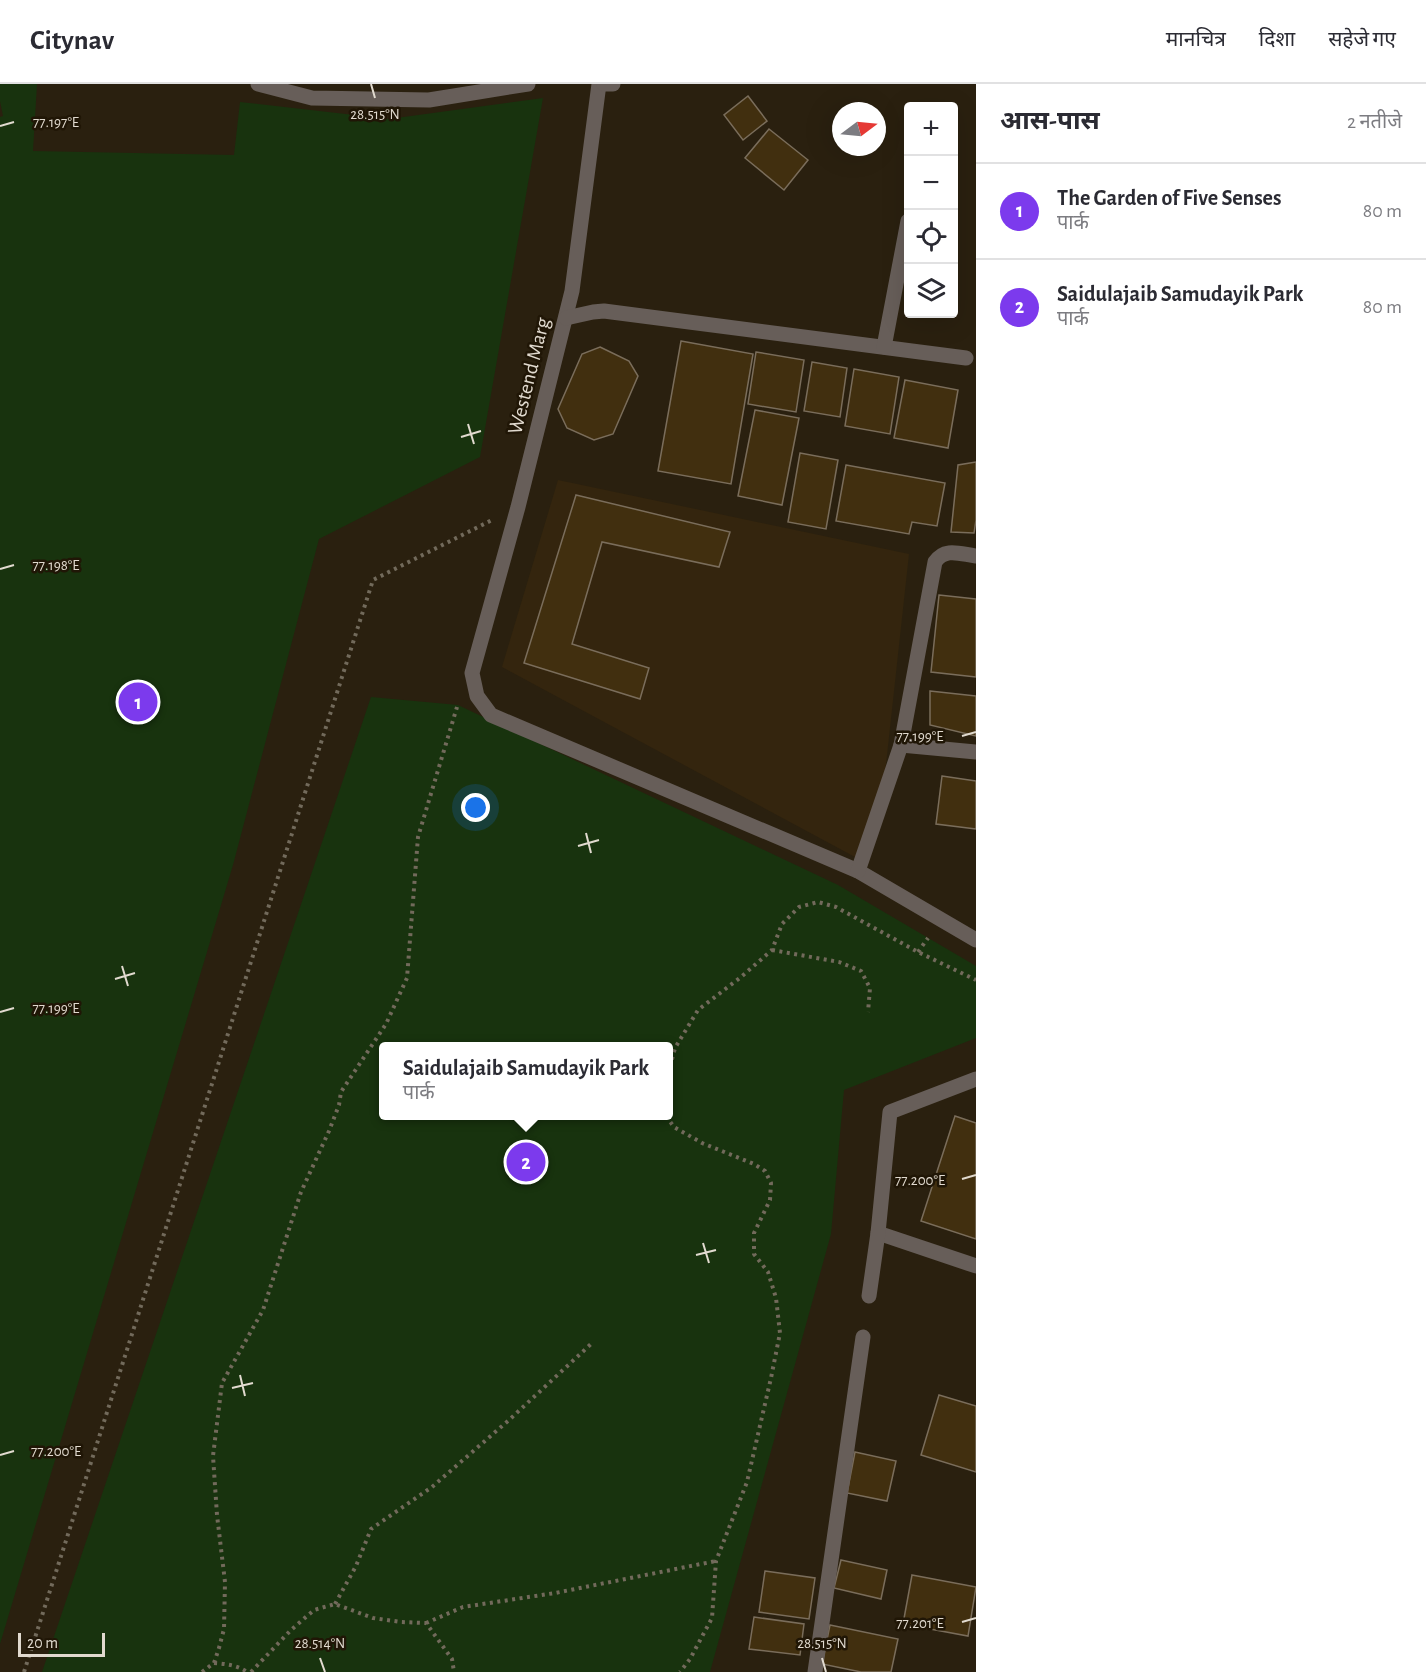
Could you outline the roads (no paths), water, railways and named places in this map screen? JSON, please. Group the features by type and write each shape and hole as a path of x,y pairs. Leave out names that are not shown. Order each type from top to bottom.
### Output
{"street":[{"path":"258,84 312,98 429,100 528,84"},
{"name":"Westend Marg","path":"599,84 572,291 518,507 472,673 477,696 491,715 858,871"},
{"path":"604,84 613,84"},
{"path":"884,347 904,246"},
{"path":"566,318 604,311 966,358"},
{"path":"976,556 945,552 939,555 935,562 901,745 858,871 976,940"},
{"path":"901,745 976,752"},
{"path":"869,1296 890,1112 976,1079"},
{"path":"878,1233 976,1266"},
{"path":"815,1672 863,1337"}],"place":[{"name":"The Garden of Five Senses","path":"138,702"},
{"name":"Saidulajaib Samudayik Park","path":"526,1162"}]}
